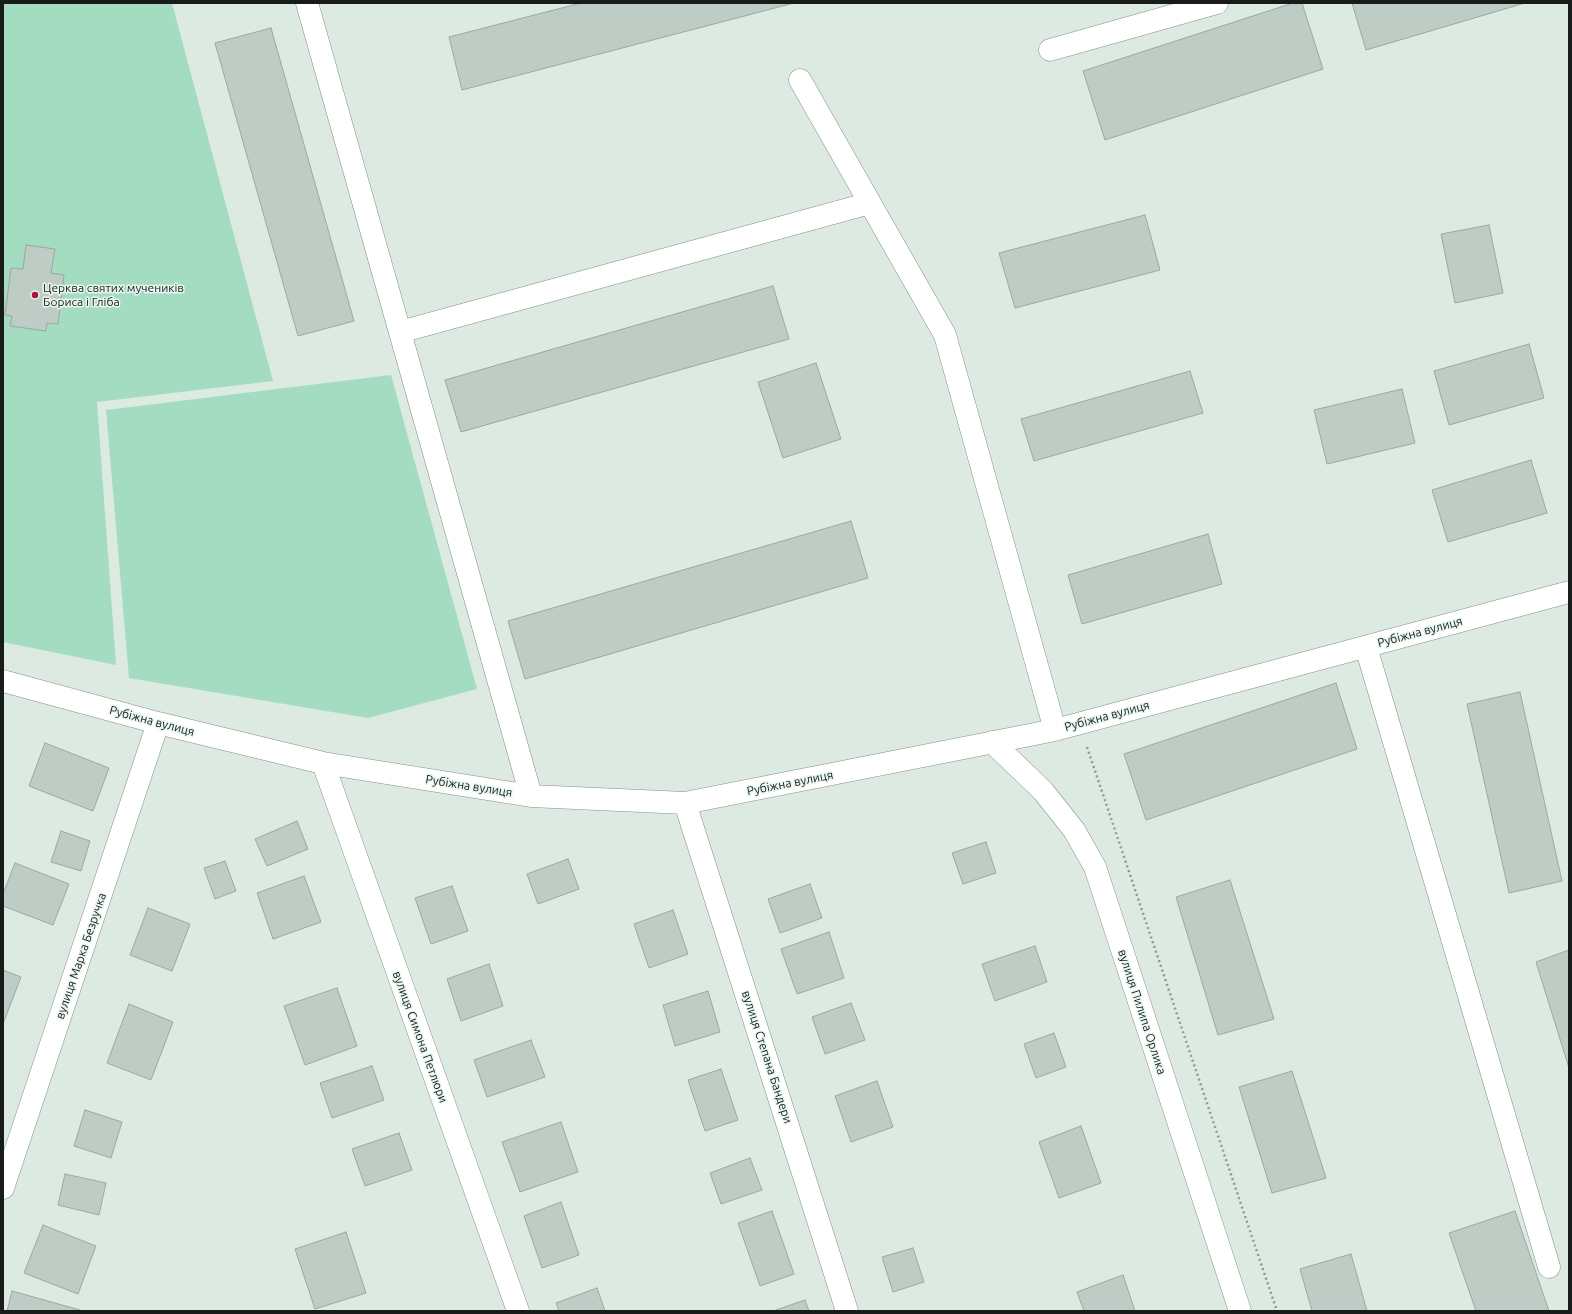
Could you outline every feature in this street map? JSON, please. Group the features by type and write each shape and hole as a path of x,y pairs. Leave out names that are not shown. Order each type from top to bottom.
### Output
{"street":[{"path":"307,3 531,796"},
{"path":"1050,50 1217,3"},
{"path":"800,80 945,335 1055,730"},
{"path":"400,332 870,203"},
{"name":"Рубіжна вулиця","path":"3,681 158,724 323,763 531,796 685,803 1055,730 1569,592"},
{"path":"1366,647 1549,1266"},
{"name":"вулиця Марка Безручка","path":"3,1188 158,724"},
{"name":"вулиця Пилипа Орлика","path":"992,742 1043,791 1074,830 1095,867 1240,1311"},
{"name":"вулиця Симона Петлюри","path":"323,763 518,1311"},
{"name":"вулиця Степана Бандери","path":"685,803 847,1311"}],"path":[{"path":"1079,724 1277,1311"}],"green space":[{"path":"3,3 172,3 273,381 97,402 116,665 3,642"},
{"path":"391,375 477,689 368,718 129,678 106,410"}],"building":[{"path":"581,3 794,3 462,90 449,37"},
{"path":"1293,3 1302,3 1323,69 1105,140 1083,71"},
{"path":"1352,3 1525,3 1366,50"},
{"path":"271,28 354,321 298,336 215,43"},
{"path":"1145,215 1160,270 1015,308 999,253"},
{"path":"1489,225 1503,293 1455,303 1441,234"},
{"name":"Церква святих мучеників Бориса і Гліба","path":"26,245 55,249 51,273 64,275 58,324 47,323 46,331 10,326 12,316 5,315 11,268 23,269"},
{"path":"773,286 789,339 461,432 445,380"},
{"path":"1529,344 1544,398 1449,425 1434,371"},
{"path":"816,363 841,439 783,458 758,382"},
{"path":"1190,371 1203,413 1034,461 1021,419"},
{"path":"1402,389 1415,443 1327,464 1314,410"},
{"path":"1531,460 1547,513 1448,542 1432,490"},
{"path":"851,521 868,578 525,679 508,621"},
{"path":"1208,534 1222,584 1082,624 1068,575"},
{"path":"1336,683 1357,749 1146,820 1124,754"},
{"path":"1520,692 1562,881 1509,893 1467,704"},
{"path":"45,743 109,768 93,811 29,786"},
{"path":"297,821 308,849 267,866 255,839"},
{"path":"61,831 90,841 81,871 51,862"},
{"path":"986,842 996,873 963,884 952,853"},
{"path":"568,859 579,889 538,904 527,874"},
{"path":"225,861 236,891 215,899 204,868"},
{"path":"15,863 69,884 53,925 3,906 3,894"},
{"path":"304,876 321,922 273,939 257,893"},
{"path":"1230,880 1274,1019 1218,1035 1176,897"},
{"path":"810,884 822,918 780,933 768,899"},
{"path":"452,886 468,931 431,944 415,898"},
{"path":"148,908 190,924 172,971 130,955"},
{"path":"673,910 688,954 649,968 634,924"},
{"path":"829,932 844,978 797,994 781,949"},
{"path":"1035,946 1047,982 995,1001 982,964"},
{"path":"1569,950 1569,1068 1536,962"},
{"path":"489,964 503,1006 461,1021 447,979"},
{"path":"3,970 21,977 3,1024"},
{"path":"337,988 357,1046 305,1065 284,1006"},
{"path":"708,991 720,1032 675,1046 663,1005"},
{"path":"851,1003 865,1040 825,1054 812,1017"},
{"path":"129,1004 173,1022 151,1080 107,1063"},
{"path":"1054,1033 1066,1067 1036,1078 1024,1044"},
{"path":"531,1040 545,1077 487,1097 474,1060"},
{"path":"372,1066 384,1100 332,1118 320,1083"},
{"path":"721,1069 738,1120 705,1131 688,1080"},
{"path":"1292,1071 1326,1178 1272,1193 1239,1087"},
{"path":"877,1081 893,1127 851,1142 835,1096"},
{"path":"85,1110 122,1122 111,1158 74,1146"},
{"path":"561,1122 578,1172 520,1192 502,1142"},
{"path":"1081,1126 1101,1183 1059,1198 1039,1142"},
{"path":"399,1133 412,1170 365,1186 352,1149"},
{"path":"750,1158 762,1190 721,1204 710,1173"},
{"path":"65,1174 106,1183 99,1215 58,1205"},
{"path":"561,1202 579,1255 542,1268 524,1216"},
{"path":"772,1211 794,1274 760,1286 738,1223"},
{"path":"1515,1211 1549,1311 1476,1311 1449,1233"},
{"path":"43,1225 96,1246 78,1294 24,1273"},
{"path":"346,1232 366,1293 315,1309 295,1249"},
{"path":"913,1248 924,1282 893,1292 882,1257"},
{"path":"1351,1254 1367,1311 1312,1311 1300,1269"},
{"path":"1123,1275 1135,1311 1084,1311 1077,1292"},
{"path":"597,1288 605,1311 559,1311 556,1303"},
{"path":"12,1291 80,1310 80,1311 7,1311"},
{"path":"805,1300 809,1311 773,1311"}],"place":[{"name":"Церква святих мучеників Бориса і Гліба","path":"35,295"}]}
